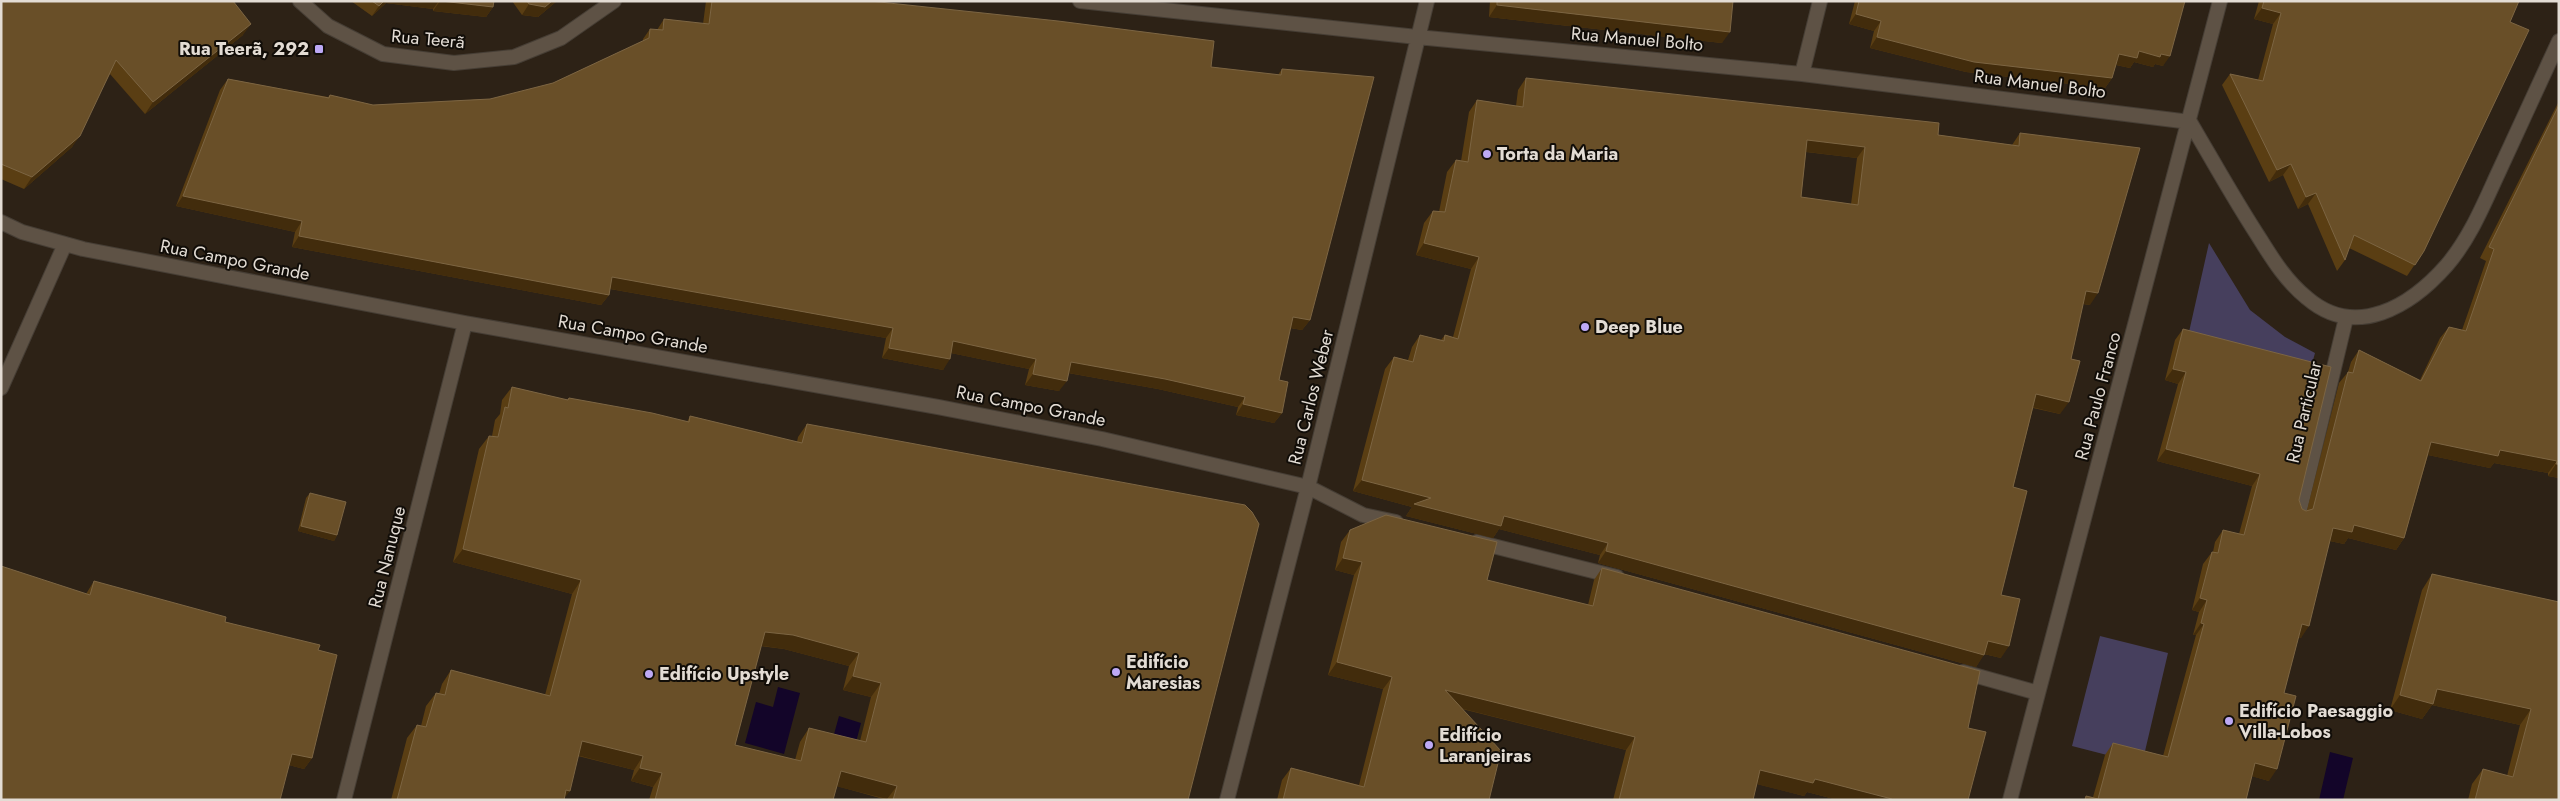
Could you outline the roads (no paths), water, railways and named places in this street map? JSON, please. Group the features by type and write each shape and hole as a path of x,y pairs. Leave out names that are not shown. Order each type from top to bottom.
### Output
{"street":[{"name":"Rua Teerã","path":"300,1 328,26 383,54 454,63 514,57 561,38 614,1"},
{"name":"Rua Manuel Bolto","path":"1080,1 1417,37 1802,74 2190,122"},
{"path":"1180,12 1192,1"},
{"name":"Rua Carlos Weber","path":"1227,800 1308,488 1427,1"},
{"path":"1802,74 1820,1"},
{"name":"Rua Paulo Franco","path":"2010,800 2190,122 2220,1"},
{"path":"2190,122 2237,204 2278,267 2306,298 2323,310 2346,318 2369,317 2397,306 2423,289 2448,264 2477,218 2559,41"},
{"name":"Rua Campo Grande","path":"1,222 22,232 65,244 465,324 938,407 1102,439 1308,488 1363,514 1407,525"},
{"path":"1,388 65,244"},
{"name":"Rua Particular","path":"2299,514 2346,318"},
{"name":"Rua Nanuque","path":"344,800 465,324"},
{"path":"1464,539 1635,582"},
{"path":"1952,669 2038,693"}],"place":[{"name":"Rua Teerã, 292","path":"319,49"},
{"name":"Torta da Maria","path":"1487,154"},
{"name":"Deep Blue","path":"1585,327"},
{"name":"Edifício Maresias","path":"1116,672"},
{"name":"Edifício Upstyle","path":"649,674"},
{"name":"Edifício Paesaggio Villa-Lobos","path":"2229,721"},
{"name":"Edifício Laranjeiras","path":"1429,745"}]}
